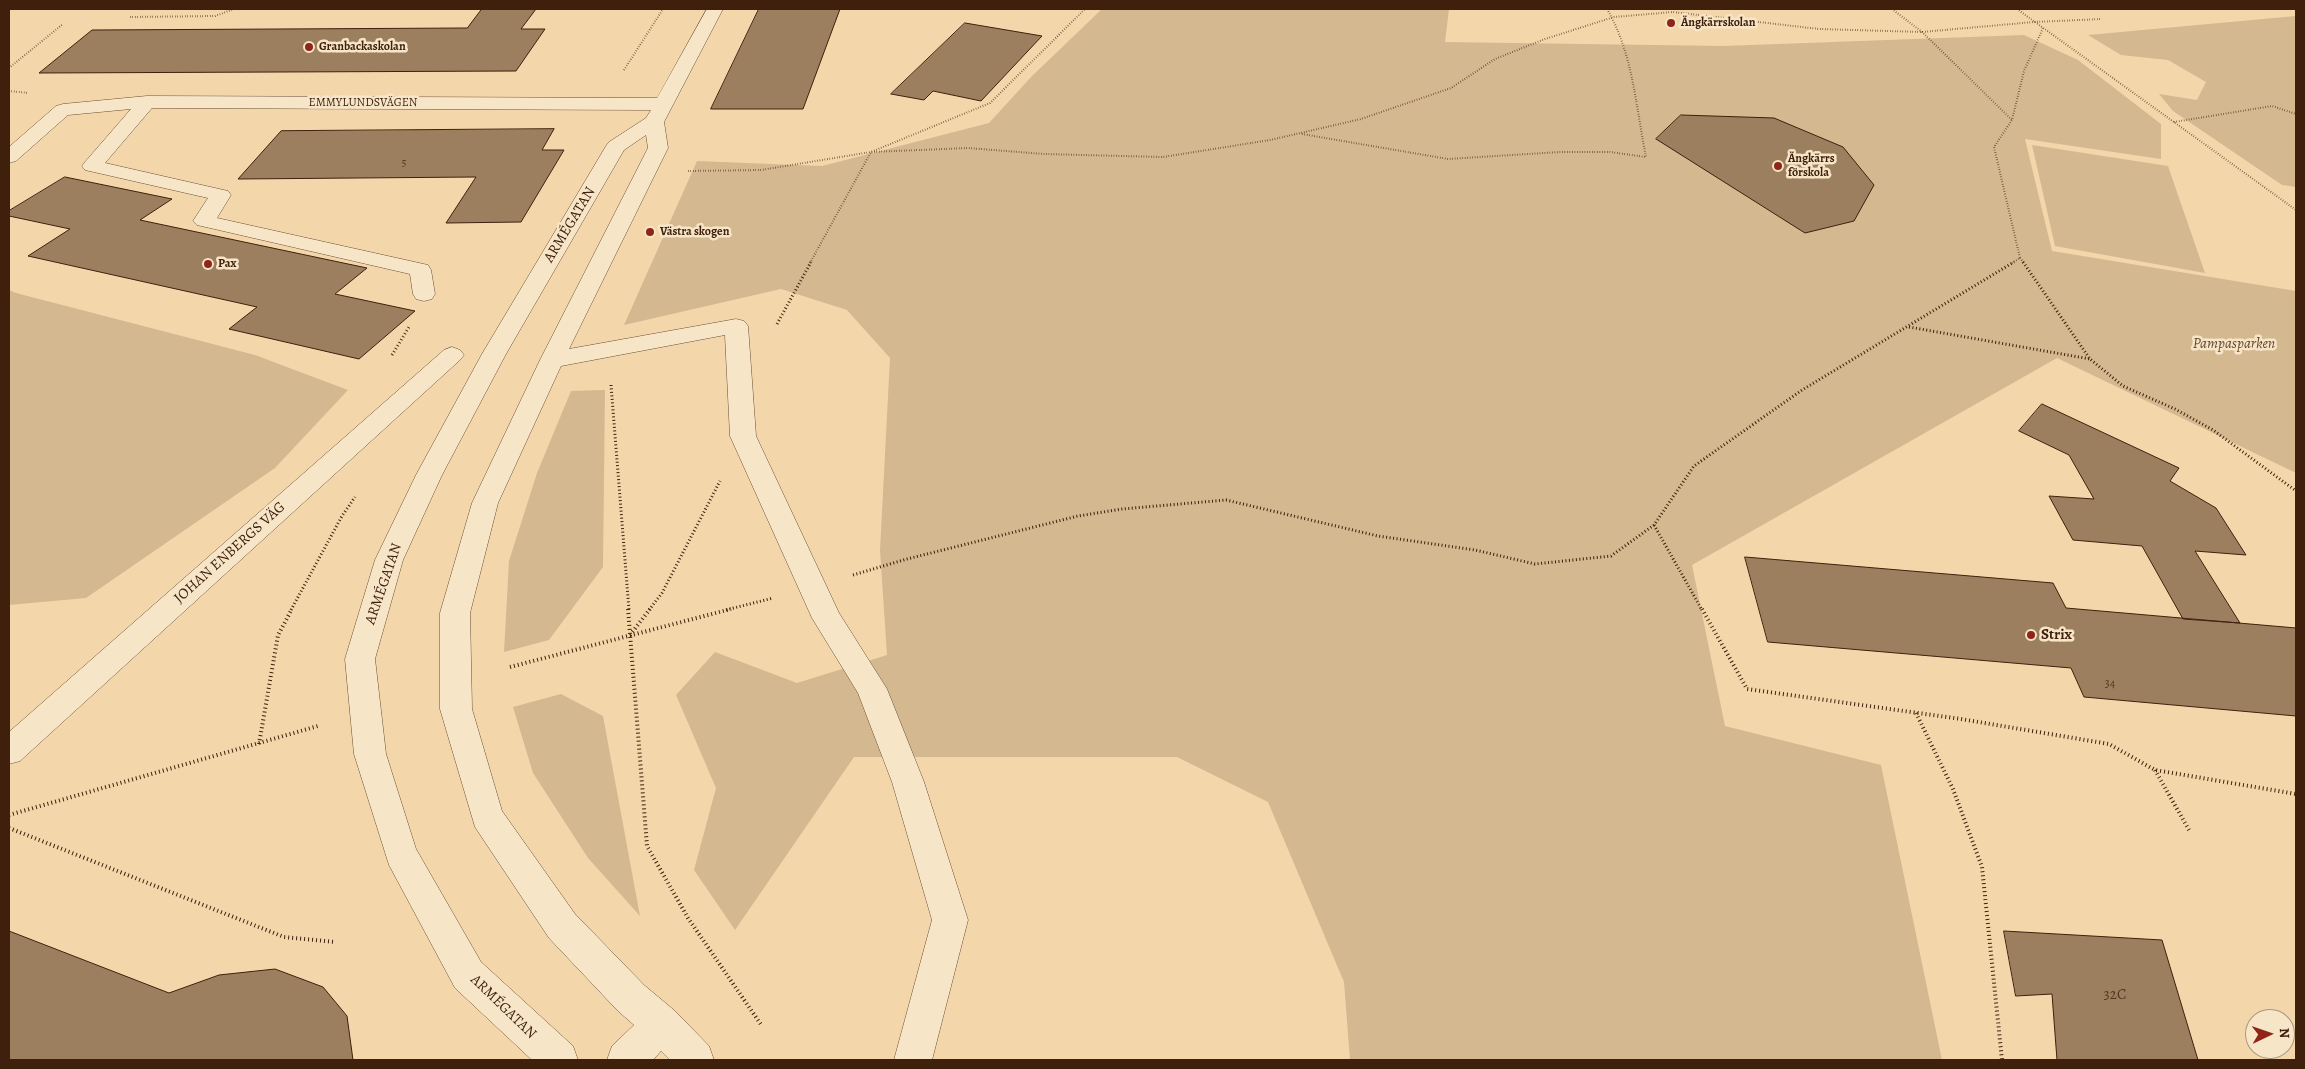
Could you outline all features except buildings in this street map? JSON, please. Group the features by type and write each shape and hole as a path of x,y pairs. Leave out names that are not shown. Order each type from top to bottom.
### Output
{"street":[{"name":"ARMÉGATAN","path":"559,1060 468,974 401,854 370,754 360,659 389,560 429,476 494,354 616,146 659,113 715,9"},
{"name":"EMMYLUNDSVÄGEN","path":"9,157 63,110 147,102 659,113"},
{"path":"147,102 92,166 221,196 204,221 420,270 424,294"},
{"path":"659,113 658,148 552,360 485,503 454,613 456,709 487,817 562,926 631,998 662,1024 695,1060"},
{"path":"552,360 736,326 743,436 827,618 872,689 908,782 950,920 913,1060"},
{"name":"JOHAN ENBERGS VÄG","path":"9,751 452,355"},
{"path":"626,1060 662,1024"}],"path":[{"path":"130,17 215,16 234,9"},
{"path":"776,328 871,152 990,103 1085,9"},
{"path":"1299,133 1448,159 1560,152 1610,152 1646,157 1626,62 1614,18 1607,9"},
{"path":"1892,9 1922,32 2012,120"},
{"path":"2017,9 2296,210"},
{"path":"645,171 761,170 871,152 968,148 1044,154 1163,157 1299,133 1361,119 1451,88 1494,60 1545,39 1614,18 1674,12 1819,29 1922,32 2034,22 2102,19"},
{"path":"9,68 63,24"},
{"path":"2043,28 2024,71 2012,120 1994,147 2020,258 2090,359 2123,386 2175,409 2213,430 2296,491"},
{"path":"2174,122 2272,106 2296,114"},
{"path":"510,667 812,588 907,559 1078,516 1122,509 1226,500 1378,536 1476,550 1535,564 1611,556 1654,525 1694,466 1802,390 2020,258"},
{"path":"1908,327 2090,359"},
{"path":"609,350 629,635 647,846 688,918 762,1026"},
{"path":"629,635 662,593 743,436"},
{"path":"1654,525 1747,689 1916,712 2109,744 2155,770 2296,794"},
{"path":"1916,712 1953,789 1982,867 2002,1060"},
{"path":"9,815 318,726"},
{"path":"2155,770 2189,830"},
{"path":"9,828 284,936 335,942"}],"green space":[{"name":"Pampasparken","path":"1102,9 1449,9 1445,42 1723,46 2024,35 2078,60 2161,124 2161,159 2025,139 2052,251 2296,291 2296,473 2057,358 1692,565 1725,726 1881,765 1942,1060 1350,1060 1344,982 1268,802 1177,757 854,757 735,930 694,870 716,788 676,695 715,652 797,683 887,655 880,550 890,358 847,310 781,289 624,325 697,161 822,166 989,123 1032,76"},
{"path":"2296,16 2296,187 2282,185 2173,111 2159,94 2197,100 2206,82 2168,60 2121,55 2088,35"},
{"path":"2032,145 2168,166 2205,273 2055,246"},
{"path":"9,290 255,355 348,390 275,468 86,598 9,605"},
{"path":"605,390 603,567 549,640 504,652 509,561 537,473 571,391"},
{"path":"561,694 603,716 640,916 588,858 533,773 513,707"}],"place":[{"name":"Ängkärrskolan","path":"1671,23"},
{"name":"Granbackaskolan","path":"309,47"},
{"name":"Ängkärrs förskola","path":"1778,166"},
{"name":"Västra skogen","path":"650,232"},
{"name":"Pax","path":"208,264"},
{"name":"Strix","path":"2031,635"}]}
